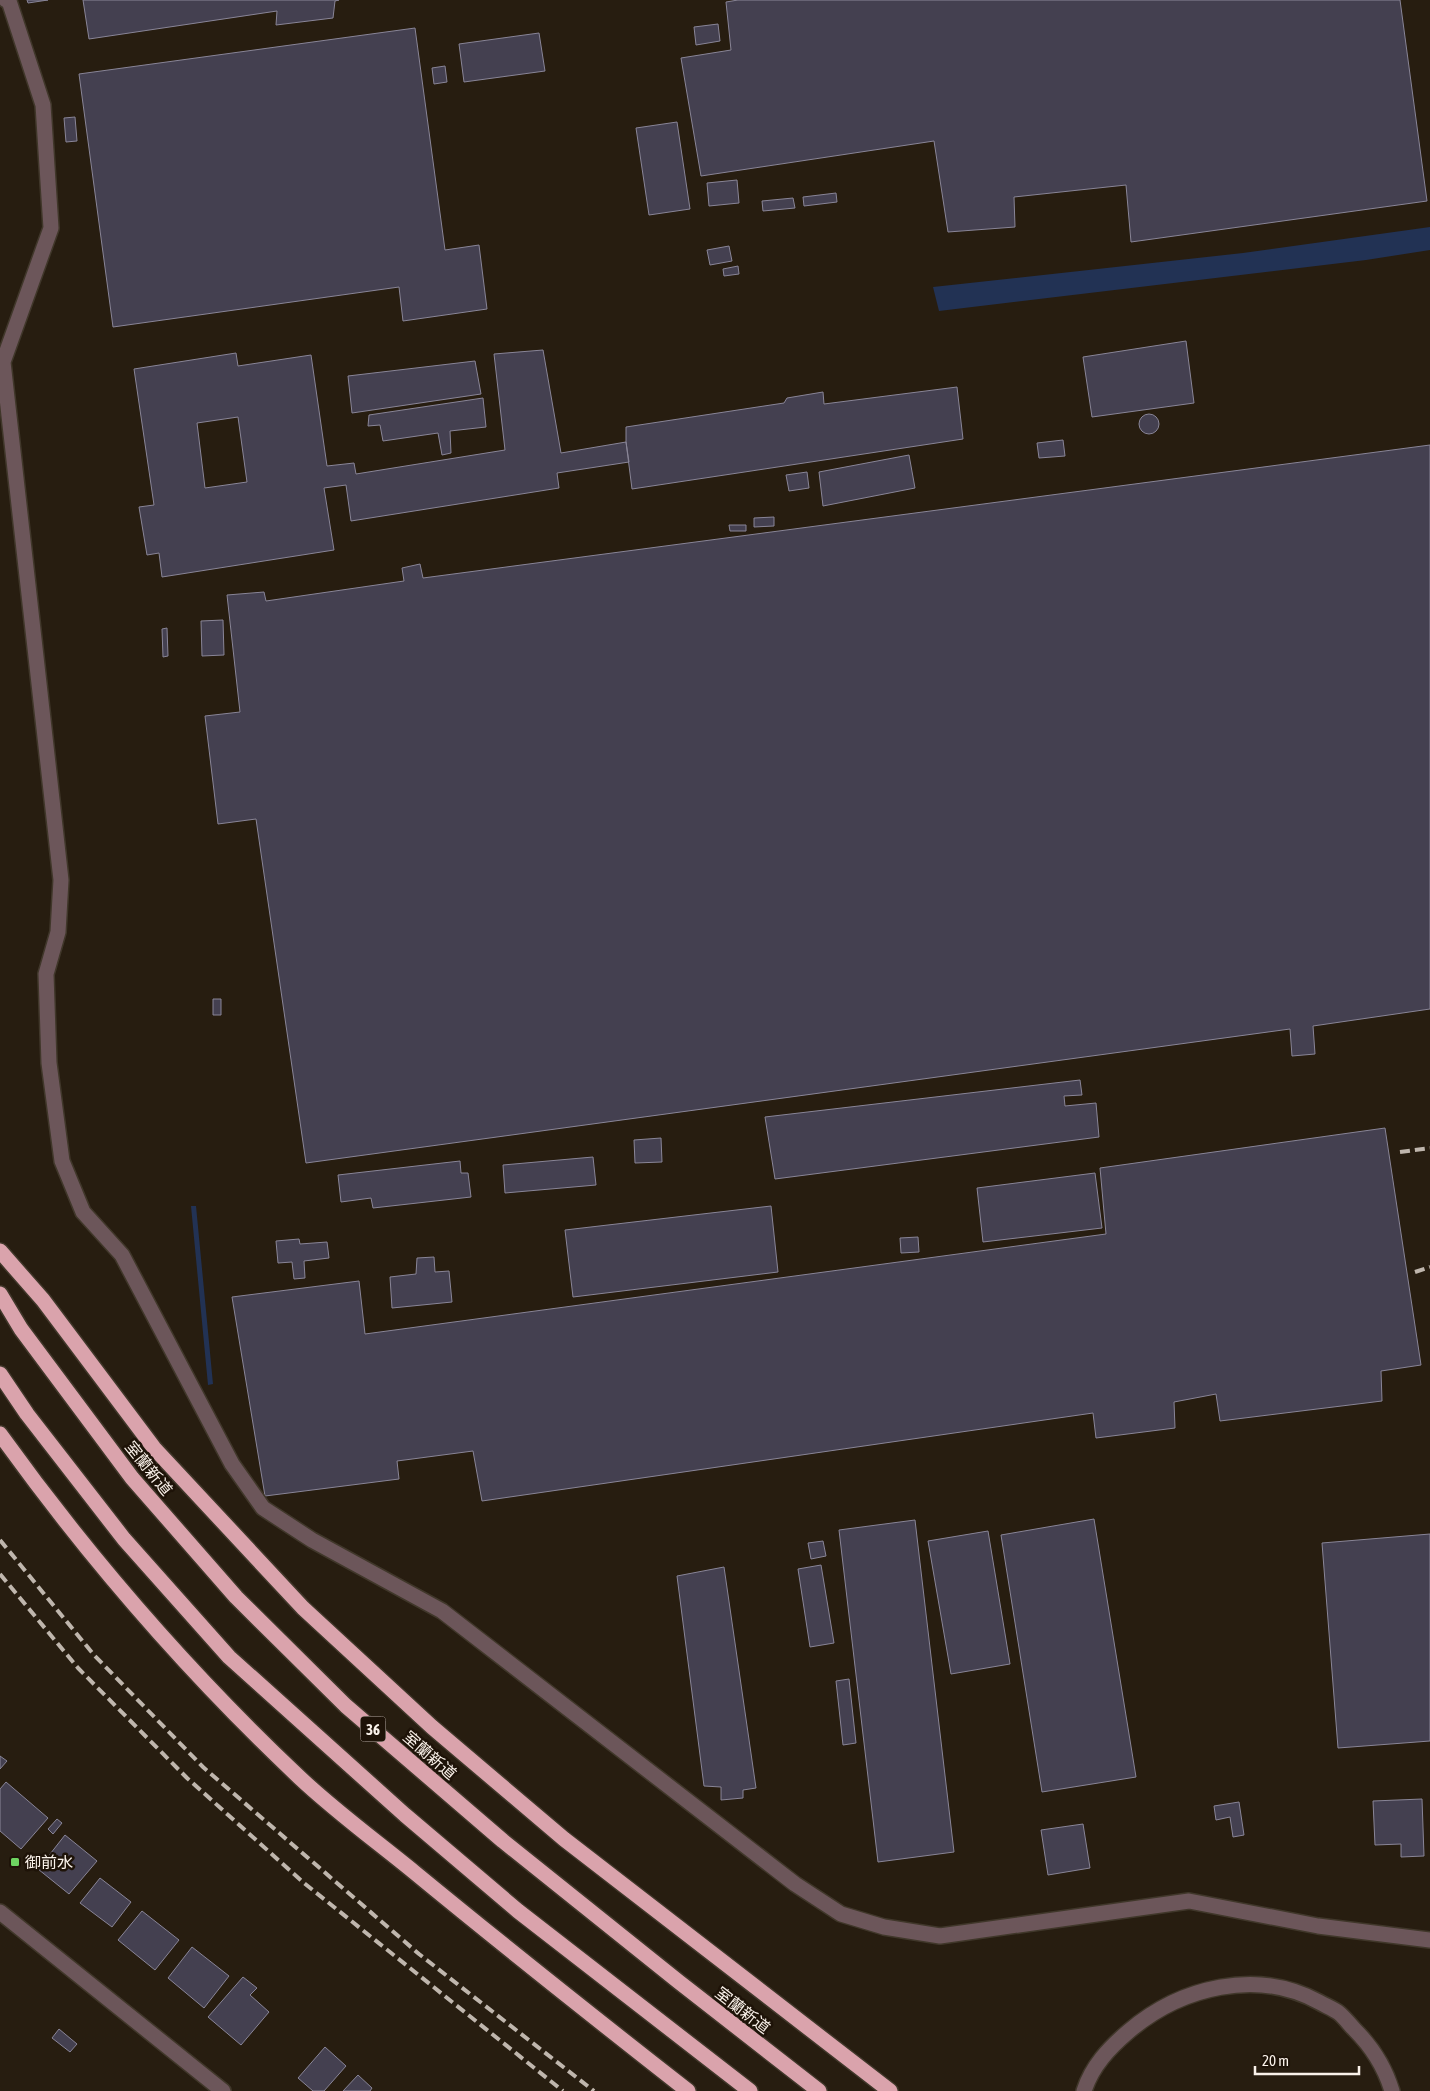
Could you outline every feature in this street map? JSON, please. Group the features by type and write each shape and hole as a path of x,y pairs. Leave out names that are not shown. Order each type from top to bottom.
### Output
{"highway":[{"path":"0,1251 42,1300 154,1448 303,1608 432,1727 564,1839 890,2091"},
{"name":"室蘭新道","path":"0,1294 20,1329 132,1478 236,1597 346,1706 511,1847 819,2091"},
{"path":"0,1374 27,1414 124,1539 229,1657 405,1815 518,1911 750,2091"},
{"path":"0,1434 85,1548 152,1625 218,1697 301,1779 537,1973 688,2091"}],"street":[{"path":"6,0 9,1 43,106 51,228 3,362 61,880 58,932 46,974 48,1062 62,1161 83,1212 122,1255 232,1464 263,1508 312,1540 442,1612 795,1884 841,1914 884,1927 940,1936 1189,1901 1318,1926 1430,1940"},
{"path":"3,1917 223,2091"},
{"path":"1084,2091 1088,2078 1109,2049 1142,2020 1176,2000 1216,1987 1262,1984 1303,1994 1339,2013 1368,2043 1388,2077 1392,2091"}],"water":[{"path":"1430,227 1430,250 1366,260 939,311 933,287 1243,253"},
{"path":"191,1206 196,1206 213,1384 208,1385"}],"building":[{"path":"27,0 48,0 28,3"},
{"path":"83,0 339,0 335,1 333,18 276,25 277,11 89,39"},
{"path":"738,0 1400,0 1427,201 1131,242 1126,185 1014,197 1015,227 948,232 934,141 701,176 681,58 731,50 726,2"},
{"path":"718,24 720,41 696,45 694,27"},
{"path":"415,28 445,250 479,245 487,309 403,321 399,287 113,327 79,74"},
{"path":"539,33 545,71 464,82 459,44"},
{"path":"445,66 447,82 434,84 432,68"},
{"path":"75,117 77,141 66,142 64,118"},
{"path":"677,122 690,209 649,215 636,128"},
{"path":"737,180 739,203 709,206 707,183"},
{"path":"836,193 837,202 804,206 803,197"},
{"path":"793,198 795,208 763,211 762,201"},
{"path":"729,246 732,261 710,265 707,250"},
{"path":"738,266 739,274 724,276 723,269"},
{"path":"1186,341 1194,403 1092,417 1083,357"},
{"path":"543,350 561,453 626,442 629,462 557,473 559,488 351,521 346,485 324,488 334,550 162,577 159,553 147,555 139,507 154,505 134,369 236,353 238,366 311,355 327,466 354,463 356,474 505,450 494,354","holes":["238,417 247,482 205,488 197,423"]},
{"path":"475,361 481,394 352,413 348,376"},
{"path":"957,387 963,439 632,489 626,427 784,403 787,398 823,392 824,404"},
{"path":"483,398 486,427 450,431 451,453 442,455 438,433 383,441 380,425 368,426 369,415"},
{"path":"1149,414 1156,417 1159,424 1156,431 1149,434 1142,431 1139,424 1142,417"},
{"path":"1063,440 1065,456 1039,458 1037,443"},
{"path":"1430,445 1430,1009 1313,1026 1315,1054 1292,1056 1290,1029 306,1163 256,819 218,824 205,716 240,712 227,595 264,592 266,601 404,581 402,568 420,564 423,578"},
{"path":"909,455 915,488 823,506 819,472"},
{"path":"807,472 809,488 789,491 786,475"},
{"path":"774,517 774,526 754,527 754,518"},
{"path":"729,525 746,525 746,531 730,531"},
{"path":"223,620 224,655 202,656 201,621"},
{"path":"167,628 168,656 163,657 162,629"},
{"path":"213,999 221,999 221,1015 213,1015"},
{"path":"1080,1080 1082,1095 1064,1096 1065,1106 1096,1103 1099,1137 775,1179 765,1117"},
{"path":"1385,1128 1421,1365 1381,1371 1382,1401 1220,1421 1216,1394 1174,1402 1175,1428 1096,1438 1093,1413 482,1501 473,1451 397,1461 399,1479 265,1496 232,1297 359,1281 365,1334 1106,1234 1100,1168"},
{"path":"661,1138 662,1162 635,1163 634,1140"},
{"path":"593,1157 596,1185 505,1193 503,1165"},
{"path":"460,1161 461,1173 468,1173 471,1197 373,1208 371,1198 341,1202 338,1175"},
{"path":"1095,1173 1102,1228 983,1242 977,1188"},
{"path":"771,1206 778,1272 573,1297 565,1230"},
{"path":"918,1237 919,1252 901,1253 900,1238"},
{"path":"299,1239 300,1244 327,1242 329,1258 304,1261 305,1278 294,1279 292,1262 278,1263 276,1241"},
{"path":"434,1257 435,1272 449,1271 452,1302 392,1308 390,1277 416,1274 417,1258"},
{"path":"1094,1519 1136,1777 1042,1792 1001,1535"},
{"path":"915,1520 954,1852 878,1862 839,1530"},
{"path":"988,1531 1010,1664 951,1674 928,1541"},
{"path":"1430,1534 1430,1741 1338,1748 1322,1543"},
{"path":"823,1541 826,1556 811,1559 808,1543"},
{"path":"821,1565 834,1643 810,1647 798,1569"},
{"path":"724,1567 756,1788 743,1790 743,1798 721,1800 721,1787 704,1786 677,1576"},
{"path":"849,1679 856,1743 843,1745 836,1681"},
{"path":"0,1756 7,1761 0,1769"},
{"path":"6,1782 48,1818 21,1849 0,1831 0,1789"},
{"path":"1422,1799 1424,1856 1401,1857 1401,1844 1375,1845 1373,1801"},
{"path":"1239,1802 1244,1835 1233,1837 1230,1817 1216,1820 1214,1806"},
{"path":"57,1819 62,1823 53,1834 48,1829"},
{"path":"1083,1824 1090,1868 1048,1875 1041,1830"},
{"path":"65,1835 97,1861 69,1894 33,1865 38,1859 43,1863"},
{"path":"100,1878 131,1902 112,1927 80,1903"},
{"path":"142,1911 179,1940 155,1970 118,1940"},
{"path":"192,1947 229,1976 204,2008 168,1978"},
{"path":"243,1977 257,1988 250,1995 269,2012 241,2045 208,2017"},
{"path":"59,2029 77,2044 70,2052 52,2038"},
{"path":"325,2047 346,2066 324,2091 313,2091 298,2078"},
{"path":"358,2075 372,2088 370,2091 343,2091"}],"railway":[{"path":"1400,1152 1430,1148"},
{"path":"1415,1272 1430,1267"},
{"path":"0,1540 94,1655 203,1767 419,1954 594,2091"},
{"path":"0,1574 78,1668 187,1778 304,1883 563,2091"}],"place":[{"name":"御前水","path":"15,1862"}]}
